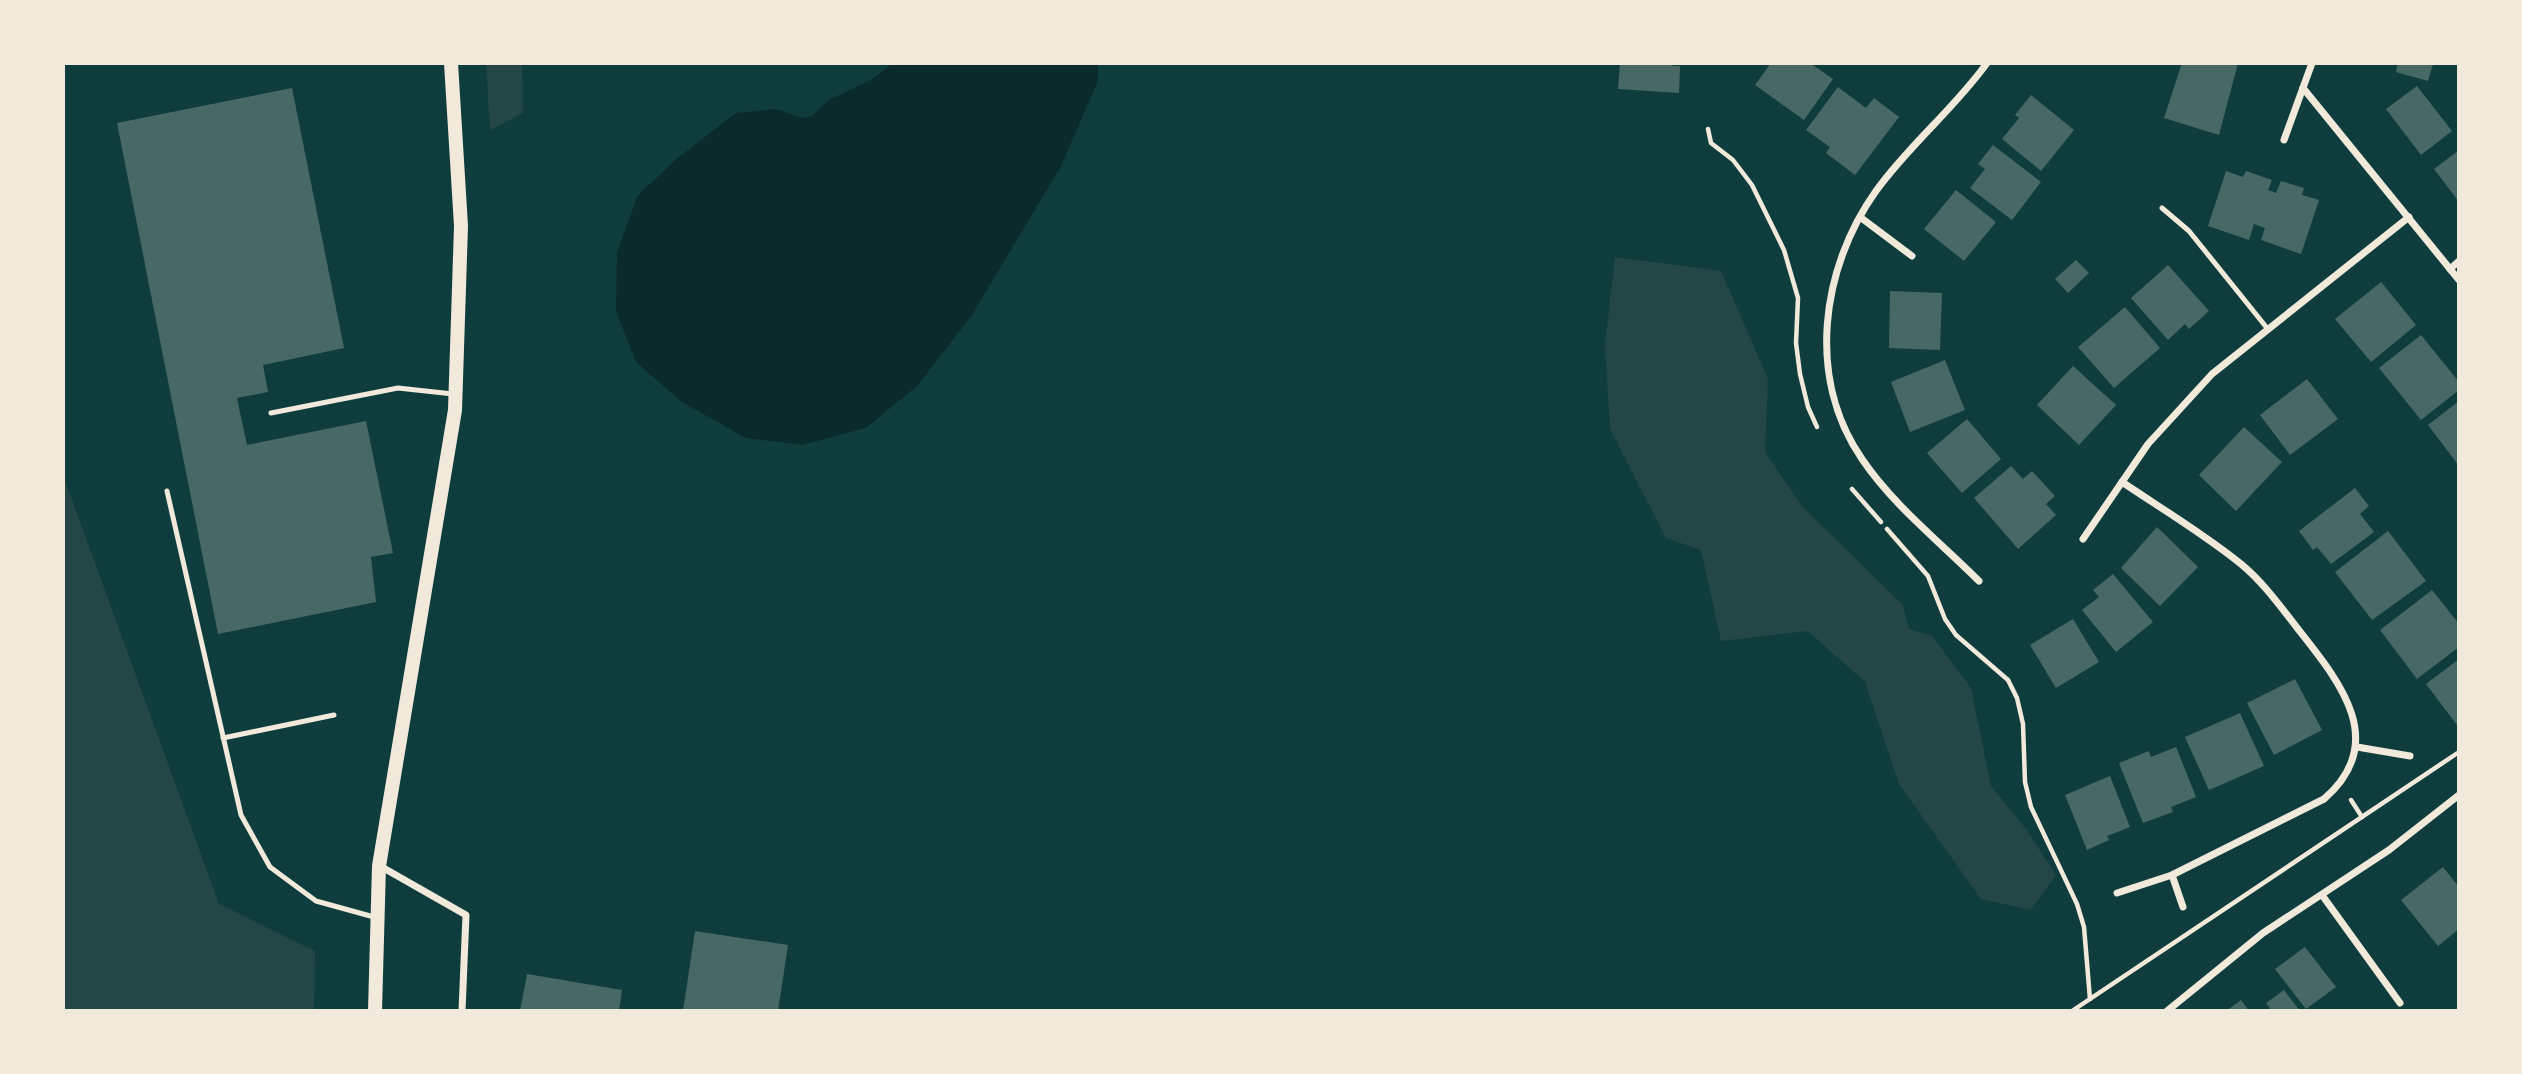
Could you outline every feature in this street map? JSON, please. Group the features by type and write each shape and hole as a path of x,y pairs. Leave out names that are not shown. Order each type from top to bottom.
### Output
{"main road":[{"path":"375,1011 379,866 456,395 461,226 451,63"}],"street":[{"path":"1979,582 1883,486 1861,458 1843,426 1830,386 1827,317 1836,270 1860,217 1901,159 1939,122 1987,63"},
{"path":"2284,140 2312,63"},
{"path":"2303,88 2459,281"},
{"path":"1860,217 1912,256"},
{"path":"2083,539 2148,444 2211,374 2409,217"},
{"path":"2450,268 2459,261"},
{"path":"2117,893 2172,875 2324,799 2338,787 2349,769 2357,747 2347,694 2264,586 2213,543 2122,482"},
{"path":"2357,747 2410,756"},
{"path":"2167,1011 2263,933 2389,850 2459,795"},
{"path":"379,866 466,915 462,1011"},
{"path":"2172,875 2183,907"},
{"path":"2322,895 2400,1003"}],"lane":[{"path":"2162,208 2189,231 2267,328"},
{"path":"271,413 398,388 456,395"},
{"path":"167,491 241,816 270,867 316,901 377,918"},
{"path":"223,738 334,715"}],"path":[{"path":"1708,129 1712,143 1733,160 1752,185 1784,250 1798,298 1796,343 1800,374 1808,407 1821,436"},
{"path":"1851,488 1928,576 1945,619 1956,635 2008,680 2017,698 2023,724 2025,782 2031,807 2077,904 2084,927 2090,999"},
{"path":"2073,1011 2459,752"},
{"path":"2349,796 2362,817"}],"shaded area":[{"path":"486,63 522,63 523,113 490,130"},
{"path":"893,63 1098,63 1098,81 1061,166 972,315 918,385 866,428 802,445 746,438 682,402 636,362 616,311 617,252 638,195 679,157 736,113 776,109 803,118 812,116 829,100 871,80"},
{"path":"1615,257 1721,271 1768,379 1765,452 1802,506 1903,605 1909,629 1932,636 1971,688 1991,786 2026,829 2056,875 2031,910 1981,899 1899,784 1865,682 1808,631 1721,641 1701,550 1666,538 1610,429 1605,344"},
{"path":"63,475 219,904 315,951 314,1011 63,1011"}],"building":[{"path":"1620,63 1673,63 1672,66 1680,66 1679,93 1618,89"},
{"path":"1771,63 1810,63 1833,79 1804,120 1755,85"},
{"path":"2182,63 2238,63 2219,135 2164,118"},
{"path":"2398,63 2433,64 2428,81 2396,72"},
{"path":"2417,86 2452,131 2421,155 2386,109"},
{"path":"1838,87 1866,108 1874,98 1899,117 1855,175 1826,153 1830,147 1806,130"},
{"path":"292,88 344,348 263,365 268,392 237,398 247,445 366,421 393,553 371,557 376,602 218,634 117,123"},
{"path":"2031,95 2074,130 2041,171 2002,139 2019,118 2015,115"},
{"path":"1993,145 2041,182 2012,220 1970,188 1985,169 1978,164"},
{"path":"2459,150 2459,202 2434,169"},
{"path":"2226,171 2243,177 2246,171 2272,180 2268,190 2276,193 2281,181 2304,188 2302,195 2319,200 2301,254 2261,240 2265,228 2254,224 2249,240 2208,226"},
{"path":"1956,190 1996,222 1964,261 1924,229"},
{"path":"2076,260 2089,273 2068,293 2055,279"},
{"path":"2168,265 2209,311 2189,329 2185,324 2168,340 2131,298"},
{"path":"2381,282 2416,325 2371,362 2335,319"},
{"path":"1890,291 1942,293 1940,350 1889,348"},
{"path":"2125,307 2160,348 2114,388 2078,347"},
{"path":"2421,335 2459,382 2459,390 2421,420 2379,368"},
{"path":"1945,360 1965,410 1910,432 1891,382"},
{"path":"2073,366 2116,405 2079,445 2037,405"},
{"path":"2307,379 2338,419 2290,455 2260,415"},
{"path":"2459,401 2459,466 2428,425"},
{"path":"1967,419 2001,459 1962,493 1927,453"},
{"path":"2244,427 2282,462 2236,511 2199,475"},
{"path":"2011,466 2023,479 2032,471 2055,496 2046,504 2056,515 2018,549 1974,498"},
{"path":"2355,488 2369,506 2360,514 2374,532 2331,564 2317,547 2313,550 2299,531"},
{"path":"2157,527 2198,567 2160,606 2121,568"},
{"path":"2388,531 2426,581 2372,620 2335,572"},
{"path":"2113,574 2153,622 2116,652 2082,610 2099,597 2093,590"},
{"path":"2432,590 2459,624 2459,647 2417,679 2380,630"},
{"path":"2073,619 2099,662 2056,688 2030,645"},
{"path":"2459,659 2459,723 2457,725 2426,684"},
{"path":"2295,679 2322,730 2274,755 2247,703"},
{"path":"2240,713 2264,766 2209,790 2185,737"},
{"path":"2176,747 2196,797 2171,807 2173,812 2143,823 2119,763 2149,751 2151,757"},
{"path":"2110,776 2130,827 2107,836 2109,840 2087,850 2065,795"},
{"path":"2443,867 2459,887 2459,929 2438,946 2401,900"},
{"path":"695,931 788,945 778,1011 683,1011"},
{"path":"2305,947 2336,987 2306,1009 2275,969"},
{"path":"527,974 622,990 619,1011 520,1011"},
{"path":"2284,990 2300,1011 2272,1011 2266,1003"},
{"path":"2241,1000 2249,1011 2226,1011"}]}
